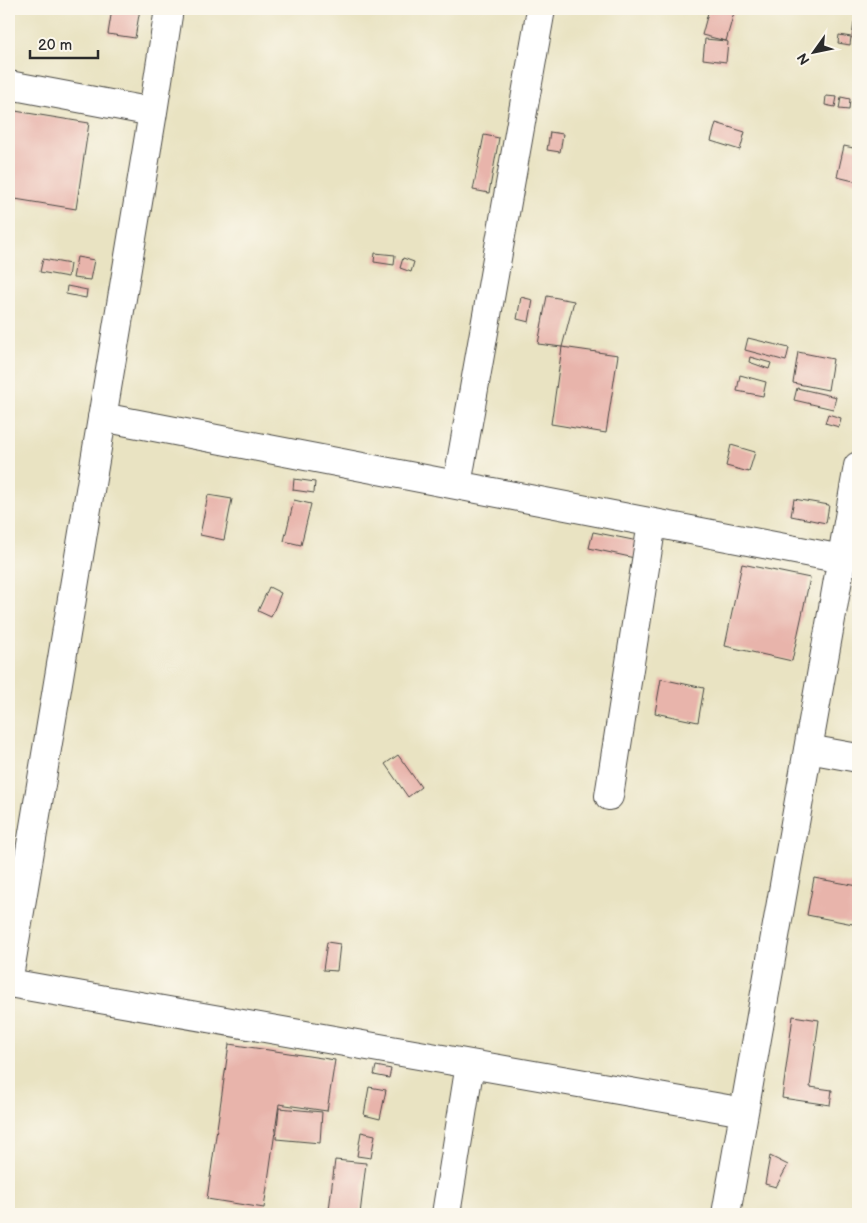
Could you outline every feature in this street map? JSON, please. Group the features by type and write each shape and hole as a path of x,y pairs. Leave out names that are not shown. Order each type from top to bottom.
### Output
{"street":[{"path":"169,9 9,973 470,1064 744,1112"},
{"path":"457,485 541,9"},
{"path":"9,85 153,112"},
{"path":"102,417 842,560"},
{"path":"726,1214 858,466"},
{"path":"610,796 652,523"},
{"path":"808,749 858,758"},
{"path":"446,1214 470,1064"}],"building":[{"path":"112,9 140,9 135,38 108,34"},
{"path":"709,9 735,9 726,41 702,35"},
{"path":"854,22 858,22 858,38 852,38"},
{"path":"839,35 851,37 850,45 838,43"},
{"path":"705,39 728,42 726,62 703,59"},
{"path":"826,96 837,97 835,107 825,105"},
{"path":"841,97 850,99 849,110 839,109"},
{"path":"9,110 89,123 76,209 9,198"},
{"path":"716,123 745,132 740,150 711,141"},
{"path":"550,132 563,134 560,152 547,150"},
{"path":"484,135 499,138 489,193 473,190"},
{"path":"844,146 858,149 858,182 837,177"},
{"path":"375,253 395,255 394,265 374,262"},
{"path":"77,257 94,260 90,280 73,278"},
{"path":"403,258 414,262 411,272 400,268"},
{"path":"43,259 70,264 68,277 40,272"},
{"path":"67,286 87,290 86,298 66,294"},
{"path":"547,296 574,301 562,347 538,344"},
{"path":"521,297 533,300 529,322 517,319"},
{"path":"748,338 789,348 786,361 745,350"},
{"path":"562,347 618,355 606,433 551,424"},
{"path":"798,352 833,359 828,390 793,383"},
{"path":"750,357 771,363 769,369 749,362"},
{"path":"740,375 766,382 763,396 737,391"},
{"path":"797,388 836,397 833,409 794,400"},
{"path":"828,414 841,418 839,427 825,423"},
{"path":"731,445 755,452 749,472 726,466"},
{"path":"294,479 315,482 314,493 293,490"},
{"path":"208,495 232,499 224,540 200,535"},
{"path":"794,499 829,505 826,523 791,516"},
{"path":"294,500 311,504 301,545 284,541"},
{"path":"593,532 643,542 639,559 589,548"},
{"path":"742,564 810,578 792,661 725,646"},
{"path":"269,587 281,593 271,617 258,611"},
{"path":"661,679 704,688 698,722 655,713"},
{"path":"398,755 421,787 408,797 385,764"},
{"path":"814,878 858,886 858,925 807,915"},
{"path":"327,942 340,944 337,971 323,970"},
{"path":"793,1016 819,1020 810,1087 832,1090 830,1105 782,1098"},
{"path":"229,1044 335,1060 327,1111 279,1104 264,1208 207,1199"},
{"path":"376,1066 391,1069 389,1078 374,1075"},
{"path":"369,1087 386,1090 380,1119 364,1115"},
{"path":"279,1108 322,1112 320,1143 276,1139"},
{"path":"361,1132 375,1135 371,1158 357,1156"},
{"path":"770,1156 788,1165 776,1187 765,1184"},
{"path":"335,1160 366,1163 360,1214 329,1210"}]}
